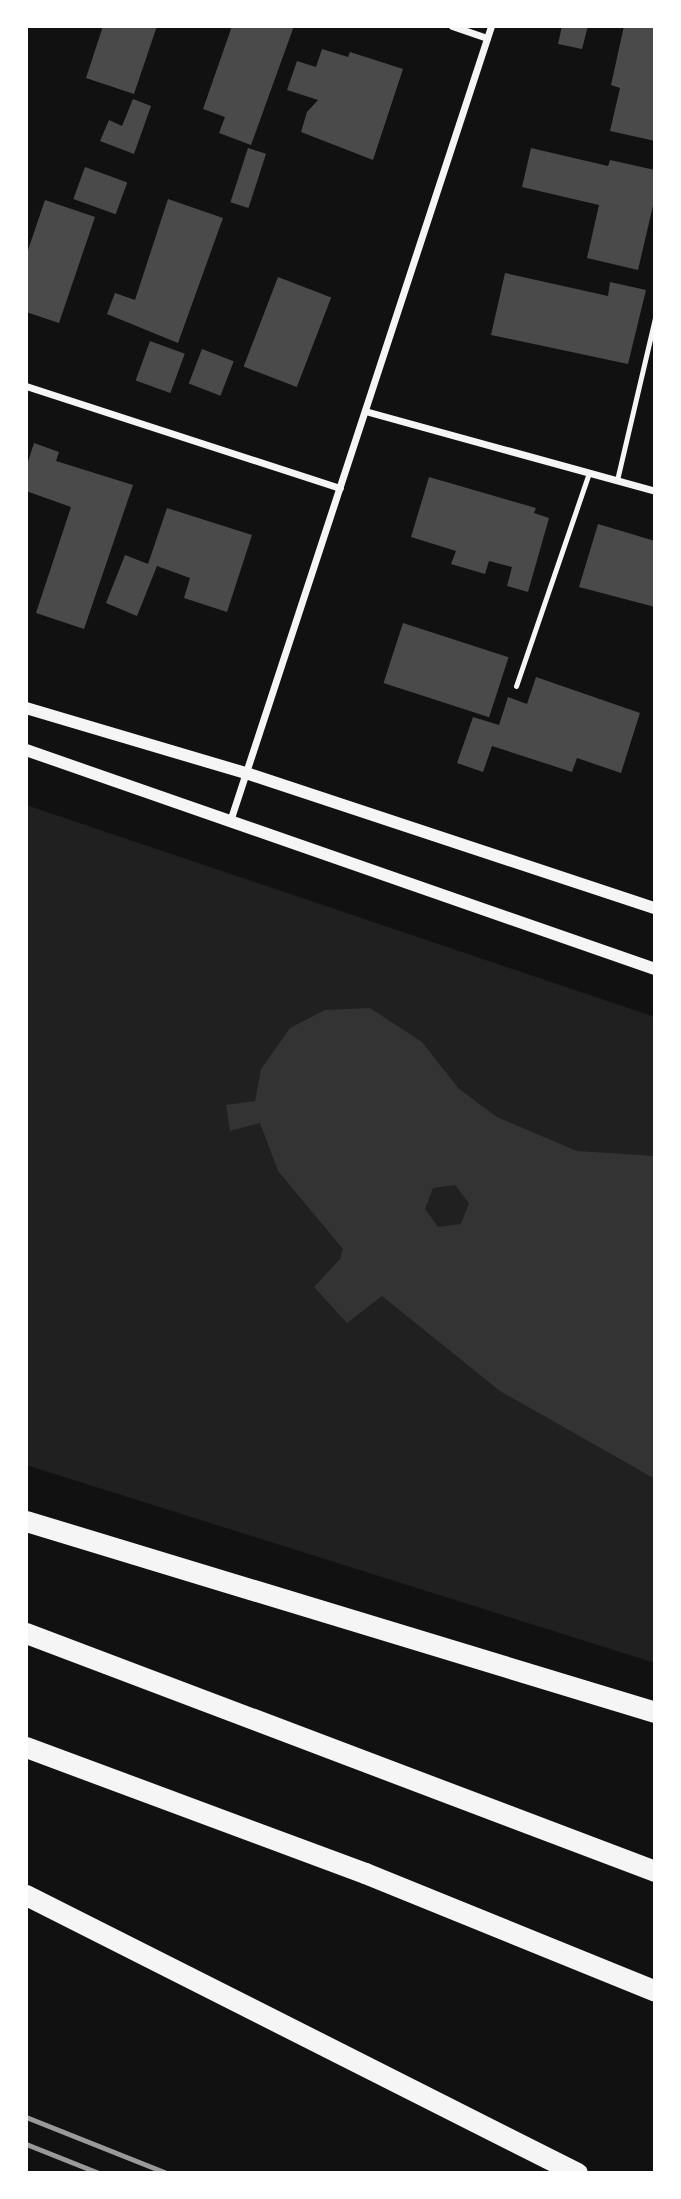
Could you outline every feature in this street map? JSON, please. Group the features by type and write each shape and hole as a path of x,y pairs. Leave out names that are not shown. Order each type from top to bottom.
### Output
{"highway":[{"path":"26,1521 655,1712"},
{"path":"26,1633 655,1871"},
{"path":"26,1746 365,1873 655,1991"},
{"path":"26,1895 578,2173"}],"street":[{"path":"453,26 487,38"},
{"path":"230,821 491,26"},
{"path":"26,386 340,488"},
{"path":"365,411 655,491"},
{"path":"26,708 246,773 655,908"},
{"path":"26,750 655,969"}],"lane":[{"path":"617,480 655,318"},
{"path":"516,686 589,473"}],"shaded area":[{"path":"26,805 655,1017 655,1663 26,1465"},
{"path":"370,1008 422,1042 459,1089 497,1117 577,1151 655,1156 655,1479 500,1391 382,1296 347,1323 314,1287 340,1259 343,1249 278,1171 260,1123 230,1131 226,1105 255,1101 261,1069 290,1028 325,1010","holes":["455,1185 469,1203 461,1224 438,1227 425,1209 433,1188"]}],"building":[{"path":"103,26 157,26 134,94 86,78"},
{"path":"232,26 294,26 251,145 219,133 225,117 203,109"},
{"path":"562,26 588,26 582,49 558,44"},
{"path":"624,26 655,28 655,141 610,131 620,88 611,85"},
{"path":"322,49 348,57 350,52 403,69 373,160 301,132 307,112 318,100 287,90 297,61 316,67"},
{"path":"133,99 151,106 134,154 100,141 109,120 122,126"},
{"path":"248,148 266,154 248,208 230,202"},
{"path":"531,148 608,166 610,160 655,170 655,197 638,270 587,258 599,205 522,187"},
{"path":"85,167 127,182 116,214 73,199"},
{"path":"168,199 223,218 178,343 107,314 115,293 135,300"},
{"path":"45,200 95,217 59,323 26,312 26,256"},
{"path":"505,273 608,296 610,282 646,290 628,364 491,335"},
{"path":"278,277 331,297 297,387 244,367"},
{"path":"150,341 185,354 170,393 136,380"},
{"path":"202,349 234,361 220,396 189,384"},
{"path":"34,443 59,452 56,461 133,485 84,629 36,613 71,507 26,491 26,468"},
{"path":"429,477 536,508 534,513 549,518 528,592 507,586 512,567 489,561 485,574 451,564 456,551 411,537"},
{"path":"167,508 252,535 227,612 184,598 190,578 157,566 137,616 106,603 125,555 148,564"},
{"path":"598,524 655,541 655,607 579,587"},
{"path":"403,623 509,657 489,717 384,683"},
{"path":"536,677 640,713 621,773 577,758 572,772 492,746 483,772 457,763 473,717 499,725 508,697 527,704"}],"railway":[{"path":"26,2117 167,2173"},
{"path":"26,2144 99,2173"}]}
